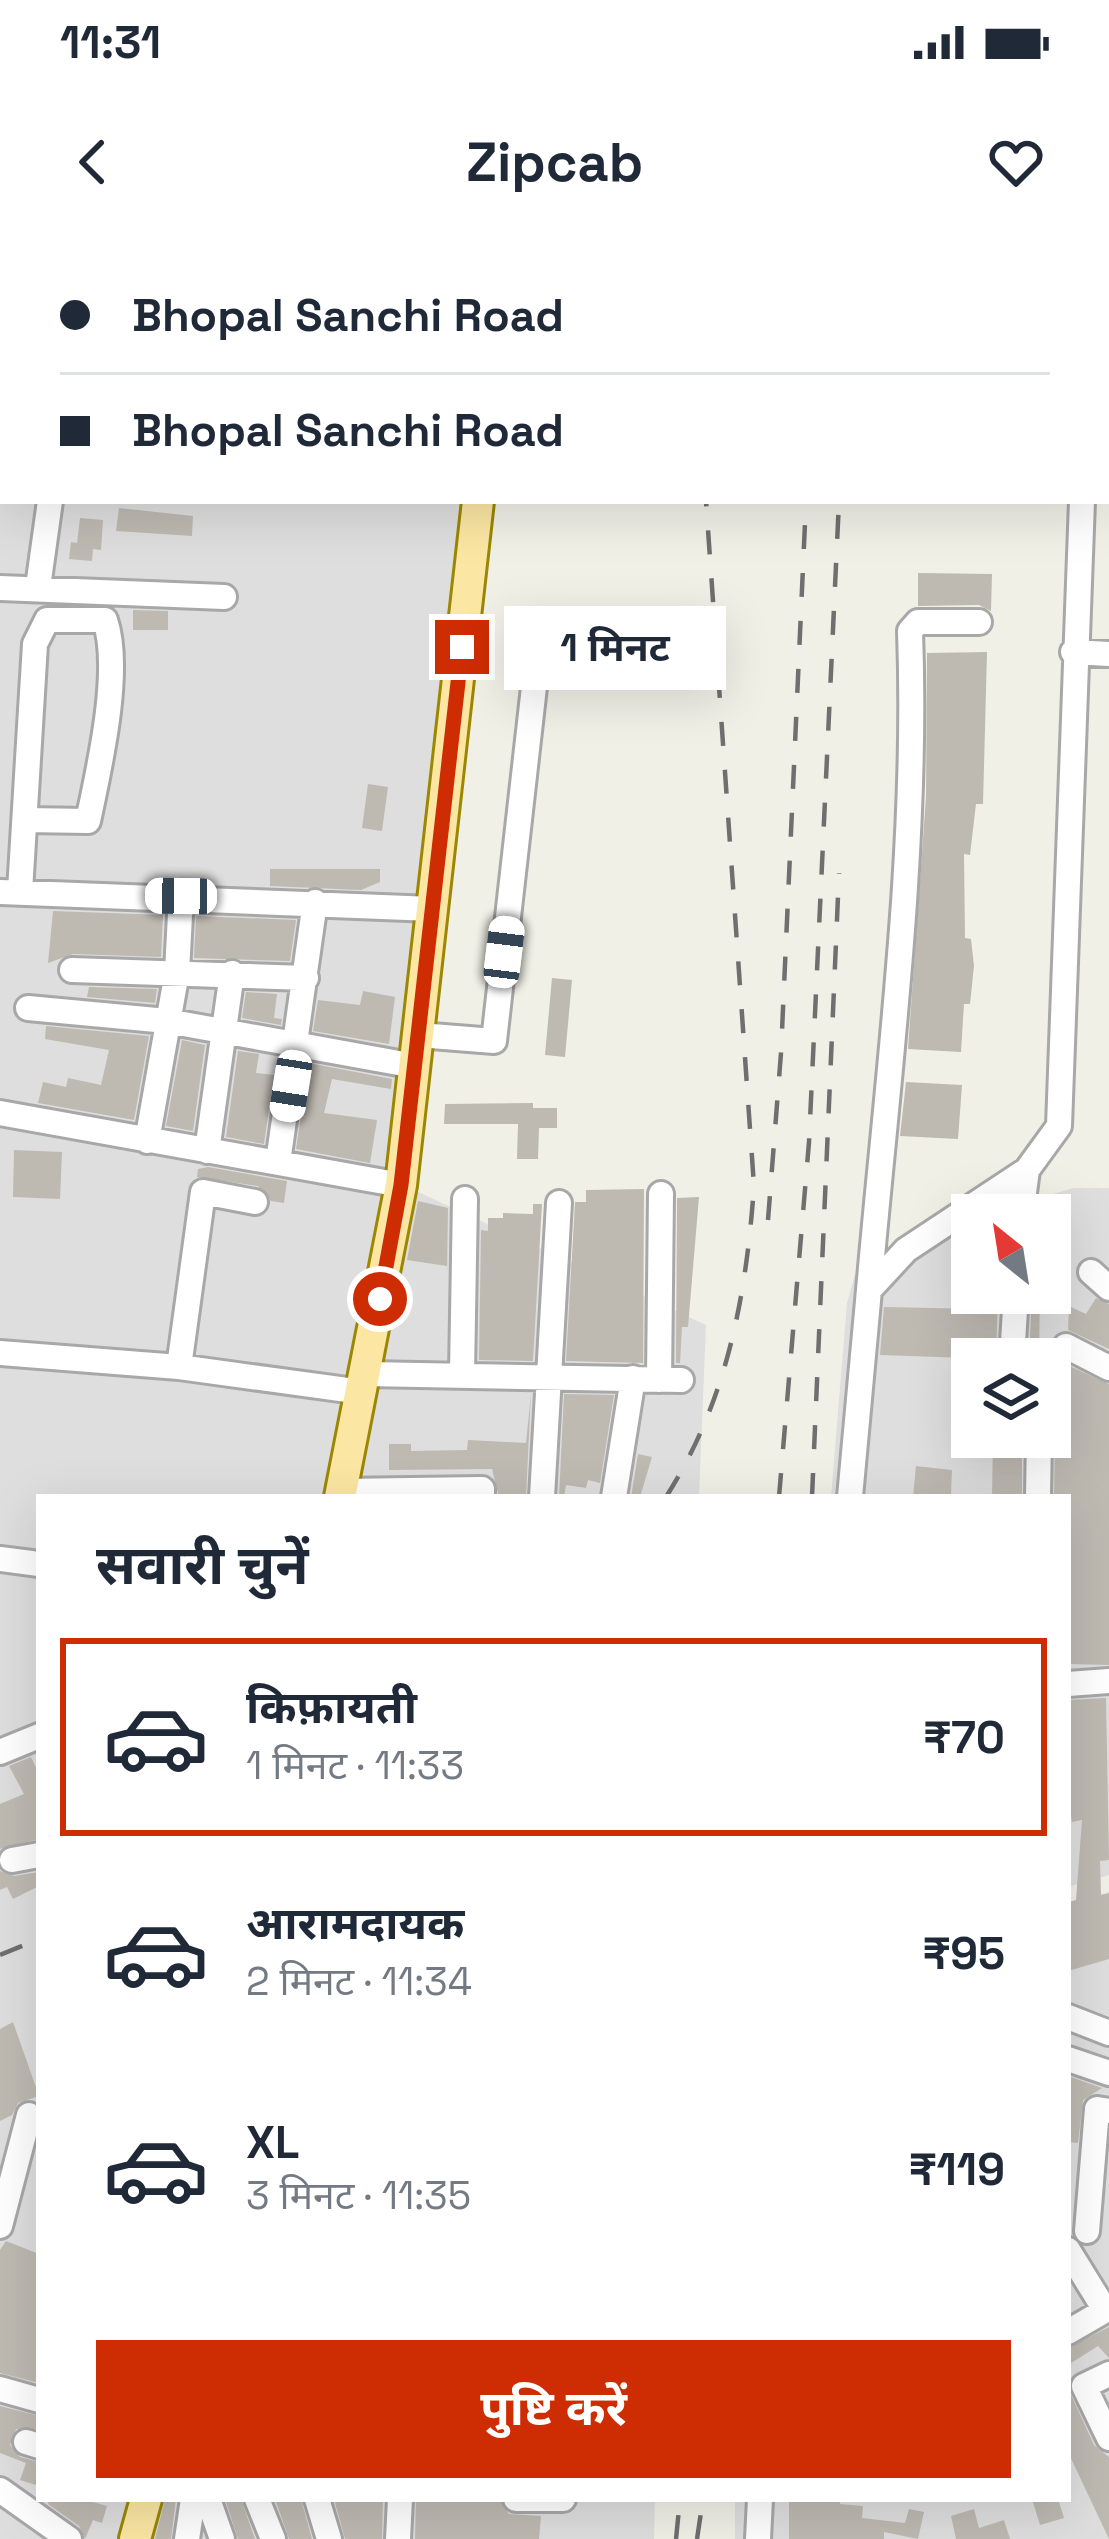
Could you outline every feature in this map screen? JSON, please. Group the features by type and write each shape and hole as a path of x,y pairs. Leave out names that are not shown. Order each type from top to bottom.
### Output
{"main road":[{"path":"341,1494 401,1185 478,504"},
{"path":"135,2539 145,2502"}],"street":[{"path":"38,587 50,504"},
{"path":"869,1290 906,1250 1028,1170 1059,1126 1082,504"},
{"path":"0,587 224,597"},
{"path":"26,820 88,821 100,764 111,641 105,620 47,620 37,640 26,820 10,891 433,909"},
{"path":"850,1494 899,953 912,702 910,631 918,622 979,622"},
{"path":"1073,652 1109,654"},
{"path":"28,1008 166,1021 298,1048 417,1051 494,1041 534,687"},
{"path":"147,1141 177,972 181,896"},
{"path":"278,1162 298,1048 315,902"},
{"path":"72,970 306,978"},
{"path":"207,1151 232,973"},
{"path":"0,1113 401,1185"},
{"path":"1024,1194 1028,1170"},
{"path":"179,1366 203,1192 255,1202"},
{"path":"0,1353 364,1383 463,1373 670,1380 661,1194"},
{"path":"463,1373 465,1199"},
{"path":"542,1494 553,1376 559,1202"},
{"path":"1071,1349 1109,1368"},
{"path":"614,1494 633,1378"},
{"path":"1038,1494 1039,1458"},
{"path":"341,1494 482,1490 482,1494"},
{"path":"0,1559 36,1564"},
{"path":"1071,1684 1109,1681"},
{"path":"0,1752 36,1737"},
{"path":"12,1860 36,1856"},
{"path":"1071,2018 1109,2033"},
{"path":"1071,2060 1109,2073"},
{"path":"1088,2231 1090,2145 1097,2109 1109,2110"},
{"path":"0,2130 34,2113"},
{"path":"1,2222 34,2113"},
{"path":"1071,2255 1107,2309 1071,2330"},
{"path":"1108,2441 1084,2386 1109,2374"},
{"path":"0,2389 36,2399"},
{"path":"0,2490 69,2539"},
{"path":"187,2539 193,2502"},
{"path":"209,2502 222,2539"},
{"path":"257,2502 273,2539"},
{"path":"318,2502 329,2539"},
{"path":"398,2539 400,2502"},
{"path":"758,2539 760,2502"}],"shaded area":[{"path":"0,504 476,504 401,1184 706,1325 699,1494 36,1494 36,2502 655,2502 654,2539 0,2539"},
{"path":"1073,1188 1109,1188 1109,1875 1071,1886 1071,1494 831,1494 847,1303 855,1274 951,1231 951,1314 1071,1314 1071,1194 1053,1194"},
{"path":"1109,1892 1109,2539 735,2539 735,2502 1071,2502 1071,1904"}],"building":[{"path":"119,508 193,516 192,536 116,531"},
{"path":"80,518 103,520 101,550 93,549 92,561 69,559"},
{"path":"918,573 992,574 991,611 979,605 918,606"},
{"path":"133,610 168,611 168,630 133,630"},
{"path":"987,652 983,804 976,804 970,855 964,854 965,938 971,939 974,966 970,1004 964,1004 961,1052 908,1049 926,797 927,653"},
{"path":"368,784 388,787 382,831 362,828"},
{"path":"270,869 380,869 380,882 361,890 270,886"},
{"path":"53,911 163,915 161,957 73,954 48,963"},
{"path":"196,916 296,920 290,961 194,958"},
{"path":"552,978 572,980 565,1057 545,1055"},
{"path":"89,987 157,989 155,1003 87,997"},
{"path":"363,991 395,997 389,1044 313,1031 318,1000 360,1005"},
{"path":"246,992 277,994 274,1018 282,1019 281,1025 242,1018"},
{"path":"46,1026 149,1036 134,1120 38,1103 43,1082 66,1087 68,1078 101,1085 109,1050 45,1039"},
{"path":"182,1040 205,1045 193,1131 166,1126"},
{"path":"238,1051 259,1054 256,1073 274,1075 264,1144 226,1137"},
{"path":"309,1063 392,1079 391,1089 332,1079 324,1113 377,1120 370,1163 296,1149"},
{"path":"906,1082 962,1085 958,1139 900,1136"},
{"path":"533,1103 533,1108 557,1108 557,1128 539,1128 538,1159 517,1159 518,1124 444,1124 445,1104"},
{"path":"14,1150 62,1152 60,1199 13,1197"},
{"path":"198,1169 287,1181 284,1203 271,1201 258,1186 197,1177"},
{"path":"644,1189 643,1363 566,1361 575,1202 586,1202 586,1190"},
{"path":"699,1197 688,1327 682,1327 680,1363 676,1363 677,1198"},
{"path":"418,1201 448,1208 447,1277 447,1266 407,1260"},
{"path":"533,1204 542,1204 533,1361 479,1360 481,1230 488,1231 488,1218 503,1218 503,1213 533,1214"},
{"path":"1096,1298 1109,1304 1109,1349 1068,1330 1071,1307 1086,1314"},
{"path":"884,1307 997,1314 997,1338 951,1338 951,1357 880,1355"},
{"path":"1031,1314 1040,1314 1039,1338 1030,1338"},
{"path":"1071,1367 1109,1384 1109,1665 1071,1664 1071,1494 1054,1494 1055,1458 1071,1458"},
{"path":"531,1394 526,1494 498,1494 492,1469 389,1470 389,1444 411,1444 411,1451 467,1450 468,1440 526,1443"},
{"path":"564,1394 614,1395 600,1483 588,1480 586,1488 566,1485 564,1494 559,1494"},
{"path":"638,1454 652,1457 641,1494 631,1494"},
{"path":"993,1458 1022,1458 1022,1494 992,1494"},
{"path":"916,1466 952,1470 951,1494 913,1494"},
{"path":"1106,1698 1109,1860 1100,1861 1101,1895 1109,1893 1109,1959 1071,1970 1071,1901 1076,1900 1082,1820 1072,1822 1071,1816 1071,1700"},
{"path":"31,1757 36,1768 36,1840 0,1849 0,1804 24,1794 9,1766"},
{"path":"0,1871 14,1876 36,1872 36,1888 13,1899 7,1887 0,1890"},
{"path":"13,2022 36,2097 18,2103 12,2115 0,2121 0,2029"},
{"path":"1071,2077 1102,2088 1083,2100 1078,2143 1071,2142"},
{"path":"6,2241 36,2253 36,2382 0,2373 0,2250"},
{"path":"1109,2327 1109,2358 1098,2346 1071,2363 1071,2346"},
{"path":"1071,2395 1094,2445 1109,2457 1109,2539 1071,2458"},
{"path":"0,2406 36,2415 36,2429 16,2429 10,2445 20,2457 36,2461 36,2485 20,2480 26,2463 0,2453"},
{"path":"164,2502 176,2502 171,2539 155,2539"},
{"path":"226,2502 242,2502 255,2539 238,2539"},
{"path":"276,2502 302,2502 312,2539 289,2539"},
{"path":"335,2502 383,2502 382,2539 345,2539"},
{"path":"416,2502 502,2502 509,2514 541,2516 539,2539 415,2539"},
{"path":"789,2502 863,2506 862,2518 905,2523 909,2509 924,2512 918,2539 884,2532 884,2539 789,2539"},
{"path":"1033,2502 1059,2502 1064,2518 1040,2525"},
{"path":"48,2504 107,2506 102,2523 93,2520 85,2539 79,2526"},
{"path":"974,2509 979,2528 1004,2520 1010,2539 956,2539 951,2516"}],"railway":[{"path":"668,1494 704,1424 730,1348 754,1186 706,504"},
{"path":"768,1220 781,1053 806,504"},
{"path":"779,1494 809,1142 839,504"},
{"path":"812,1494 839,873"},
{"path":"0,1955 36,1940"},
{"path":"676,2539 680,2502"},
{"path":"697,2539 703,2502"}],"route":[{"path":"380,1299 401,1185 462,647"}]}
